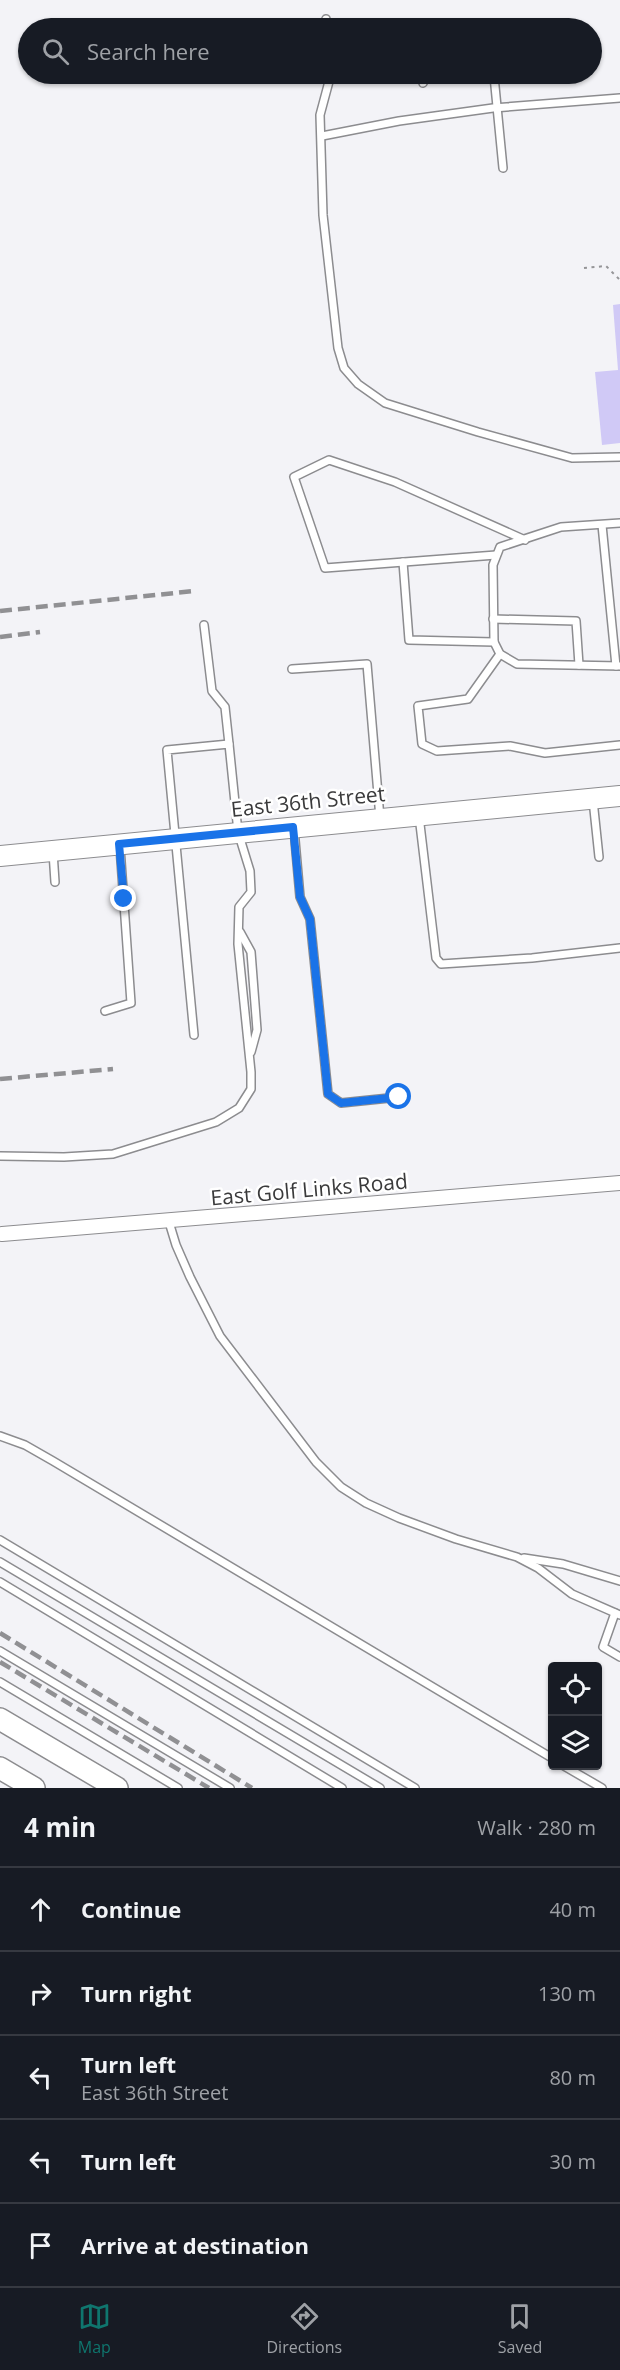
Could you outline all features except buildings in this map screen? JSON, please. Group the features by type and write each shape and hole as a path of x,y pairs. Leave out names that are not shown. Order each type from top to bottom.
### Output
{"main road":[{"name":"East 36th Street","path":"0,856 620,795"},
{"path":"0,1719 117,1788"},
{"path":"0,1768 34,1788"}],"street":[{"name":"East Golf Links Road","path":"2,1234 620,1183"}],"lane":[{"path":"328,84 320,114 322,215 338,348 344,368 358,384 385,402 572,458 620,457"},
{"path":"495,84 503,168"},
{"path":"322,136 399,121 498,107 620,98"},
{"path":"496,555 325,568 294,477 329,460 395,482 525,540"},
{"path":"602,525 618,666 517,664 501,654 494,642 493,619 493,565 500,547 561,527 620,523"},
{"path":"403,562 409,640 494,642"},
{"path":"493,619 576,621 579,665"},
{"path":"0,1156 64,1157 113,1154 216,1122 239,1108 250,1089 239,907 251,892 250,871 238,832 225,707 212,691 204,625"},
{"path":"501,654 468,699 418,706 422,744 436,751 510,746 545,753 620,745"},
{"path":"292,669 367,664 380,818"},
{"path":"194,1035 167,750 229,744"},
{"path":"593,798 599,857"},
{"path":"419,814 436,958 441,964 532,958 620,948"},
{"path":"293,827 300,897 310,919 328,1094 341,1103 399,1097"},
{"path":"105,1011 131,1003 119,844"},
{"path":"52,851 55,882"},
{"path":"239,929 251,952 257,1030 249,1055"},
{"path":"169,1222 190,1277 220,1336 316,1462 341,1487 366,1503 399,1518 456,1539 517,1557 563,1564 620,1581"},
{"path":"0,1436 25,1445 53,1461 548,1756"},
{"path":"0,1540 415,1788"},
{"path":"517,1557 538,1568 572,1594 618,1614 603,1647 620,1657"},
{"path":"0,1562 380,1788"},
{"path":"0,1582 342,1788"},
{"path":"0,1651 230,1788"},
{"path":"0,1682 178,1788"},
{"path":"571,1770 602,1788"}],"path":[{"path":"584,268 606,266 620,280"}],"shaded area":[{"path":"620,304 620,443 602,445 595,372 618,370 613,305"}],"railway":[{"path":"0,611 194,591"},
{"path":"0,637 40,632"},
{"path":"0,1079 113,1069"},
{"path":"0,1633 252,1788"},
{"path":"0,1662 209,1788"}],"route":[{"path":"124,899 119,844 293,827 300,897 310,919 328,1094 341,1103 399,1097"}]}
